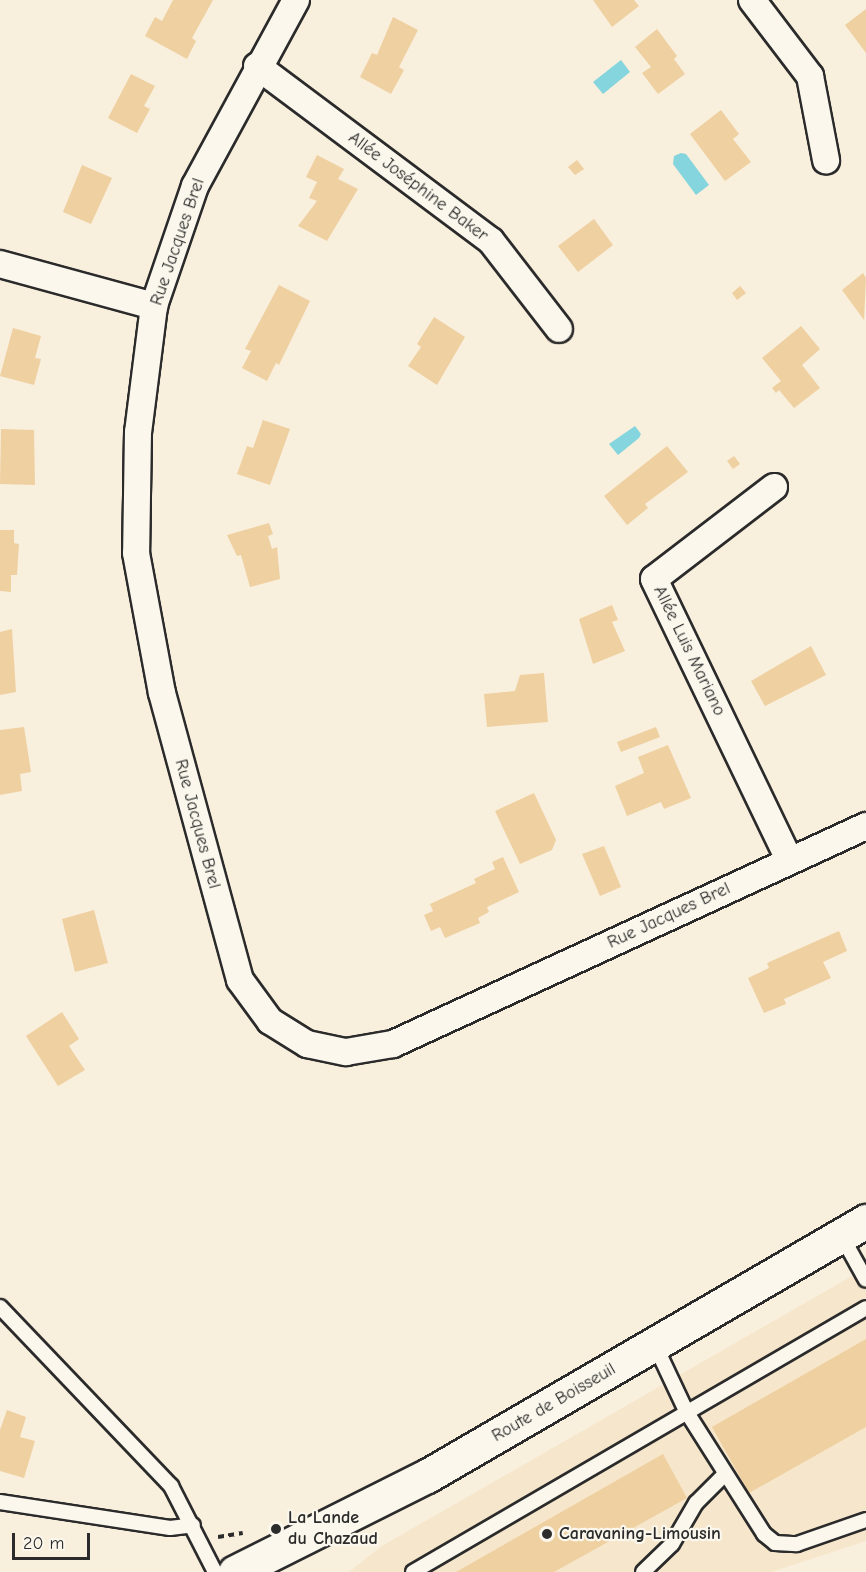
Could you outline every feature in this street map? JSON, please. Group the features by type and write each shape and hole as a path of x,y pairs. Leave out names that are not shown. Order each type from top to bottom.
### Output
{"main road":[{"name":"Route de Boisseuil","path":"243,1570 427,1476 854,1228"}],"street":[{"name":"Rue Jacques Brel","path":"296,0 257,66 195,186 154,306 138,432 136,553 162,693 240,980 270,1021 307,1044 346,1052 393,1044 866,826"},
{"path":"752,0 810,76 826,160"},
{"name":"Allée Joséphine Baker","path":"257,66 491,241 559,329"},
{"path":"0,264 154,306"},
{"name":"Allée Luis Mariano","path":"774,487 654,579 789,860"}],"lane":[{"path":"854,1228 866,1280"},
{"path":"0,1307 171,1486 193,1525 215,1572"},
{"path":"413,1572 686,1410 866,1308"},
{"path":"655,1345 686,1410 724,1475 764,1534 775,1543 797,1544 866,1520"},
{"path":"643,1572 672,1544 696,1503 724,1475"},
{"path":"0,1502 170,1528 193,1525"}],"shaded area":[{"path":"866,1268 866,1541 771,1572 349,1572 382,1546"}],"water":[{"path":"621,60 630,72 603,94 593,82"},
{"path":"681,153 686,154 709,185 696,195 673,164 674,156"},
{"path":"635,426 641,434 639,438 618,455 609,444"}],"building":[{"path":"173,0 213,0 192,38 196,41 187,59 145,36 155,17 162,21"},
{"path":"593,0 634,0 639,6 612,27"},
{"path":"866,9 866,53 845,25"},
{"path":"393,17 418,30 399,67 404,70 391,94 360,77 372,53 377,55"},
{"path":"657,29 677,56 674,59 685,74 658,94 642,73 651,67 635,47"},
{"path":"131,74 155,86 144,106 150,109 137,133 108,118"},
{"path":"721,110 739,134 733,139 751,162 725,181 690,134"},
{"path":"317,155 344,169 338,179 358,189 327,241 298,226 317,201 309,198 317,182 306,177"},
{"path":"577,160 584,169 575,175 568,167"},
{"path":"82,165 112,178 91,224 63,212"},
{"path":"594,219 613,245 578,272 558,246"},
{"path":"863,273 866,278 864,320 842,290"},
{"path":"279,285 310,301 279,365 276,363 267,381 242,368 251,351 245,349"},
{"path":"740,286 746,293 737,300 732,293"},
{"path":"434,317 465,337 437,385 408,366 421,347 417,344"},
{"path":"801,326 820,349 802,365 820,388 794,408 779,390 776,393 772,388 781,381 762,358"},
{"path":"13,328 41,336 35,358 41,359 34,385 0,376"},
{"path":"263,420 290,429 270,485 237,474 247,446 253,448"},
{"path":"1,429 34,430 35,485 0,484"},
{"path":"667,446 688,472 645,504 648,508 627,525 604,496"},
{"path":"734,456 740,464 733,469 727,461"},
{"path":"269,523 273,534 268,536 272,549 277,547 280,579 250,587 241,555 237,556 227,535"},
{"path":"0,530 14,530 14,543 19,544 17,575 11,575 11,592 0,591"},
{"path":"612,605 618,620 612,622 625,651 593,664 579,619"},
{"path":"12,629 16,692 0,695 0,632"},
{"path":"811,646 826,675 765,706 751,681"},
{"path":"544,673 548,722 487,727 484,694 515,691 520,675"},
{"path":"24,727 31,772 20,774 22,791 0,795 0,730"},
{"path":"656,727 660,737 621,752 617,742"},
{"path":"668,745 691,798 664,809 661,802 627,816 615,786 644,773 638,757"},
{"path":"534,793 556,840 552,850 520,864 495,811"},
{"path":"604,846 621,887 600,896 582,854"},
{"path":"503,857 519,892 487,907 489,912 478,918 480,923 445,938 440,927 431,931 424,915 433,911 430,904 476,883 474,879 495,869 492,862"},
{"path":"94,910 108,963 75,972 62,919"},
{"path":"839,931 847,951 823,962 831,978 784,999 786,1004 764,1013 748,978 769,968 767,963"},
{"path":"62,1012 79,1039 69,1046 85,1070 58,1086 26,1036"},
{"path":"866,1339 866,1427 749,1493 712,1427"},
{"path":"7,1410 26,1417 20,1437 35,1441 24,1478 0,1471 0,1430"},
{"path":"663,1454 687,1498 554,1572 456,1572"}],"place":[{"name":"La Lande du Chazaud","path":"276,1529"},
{"name":"Caravaning-Limousin","path":"547,1534"}]}
